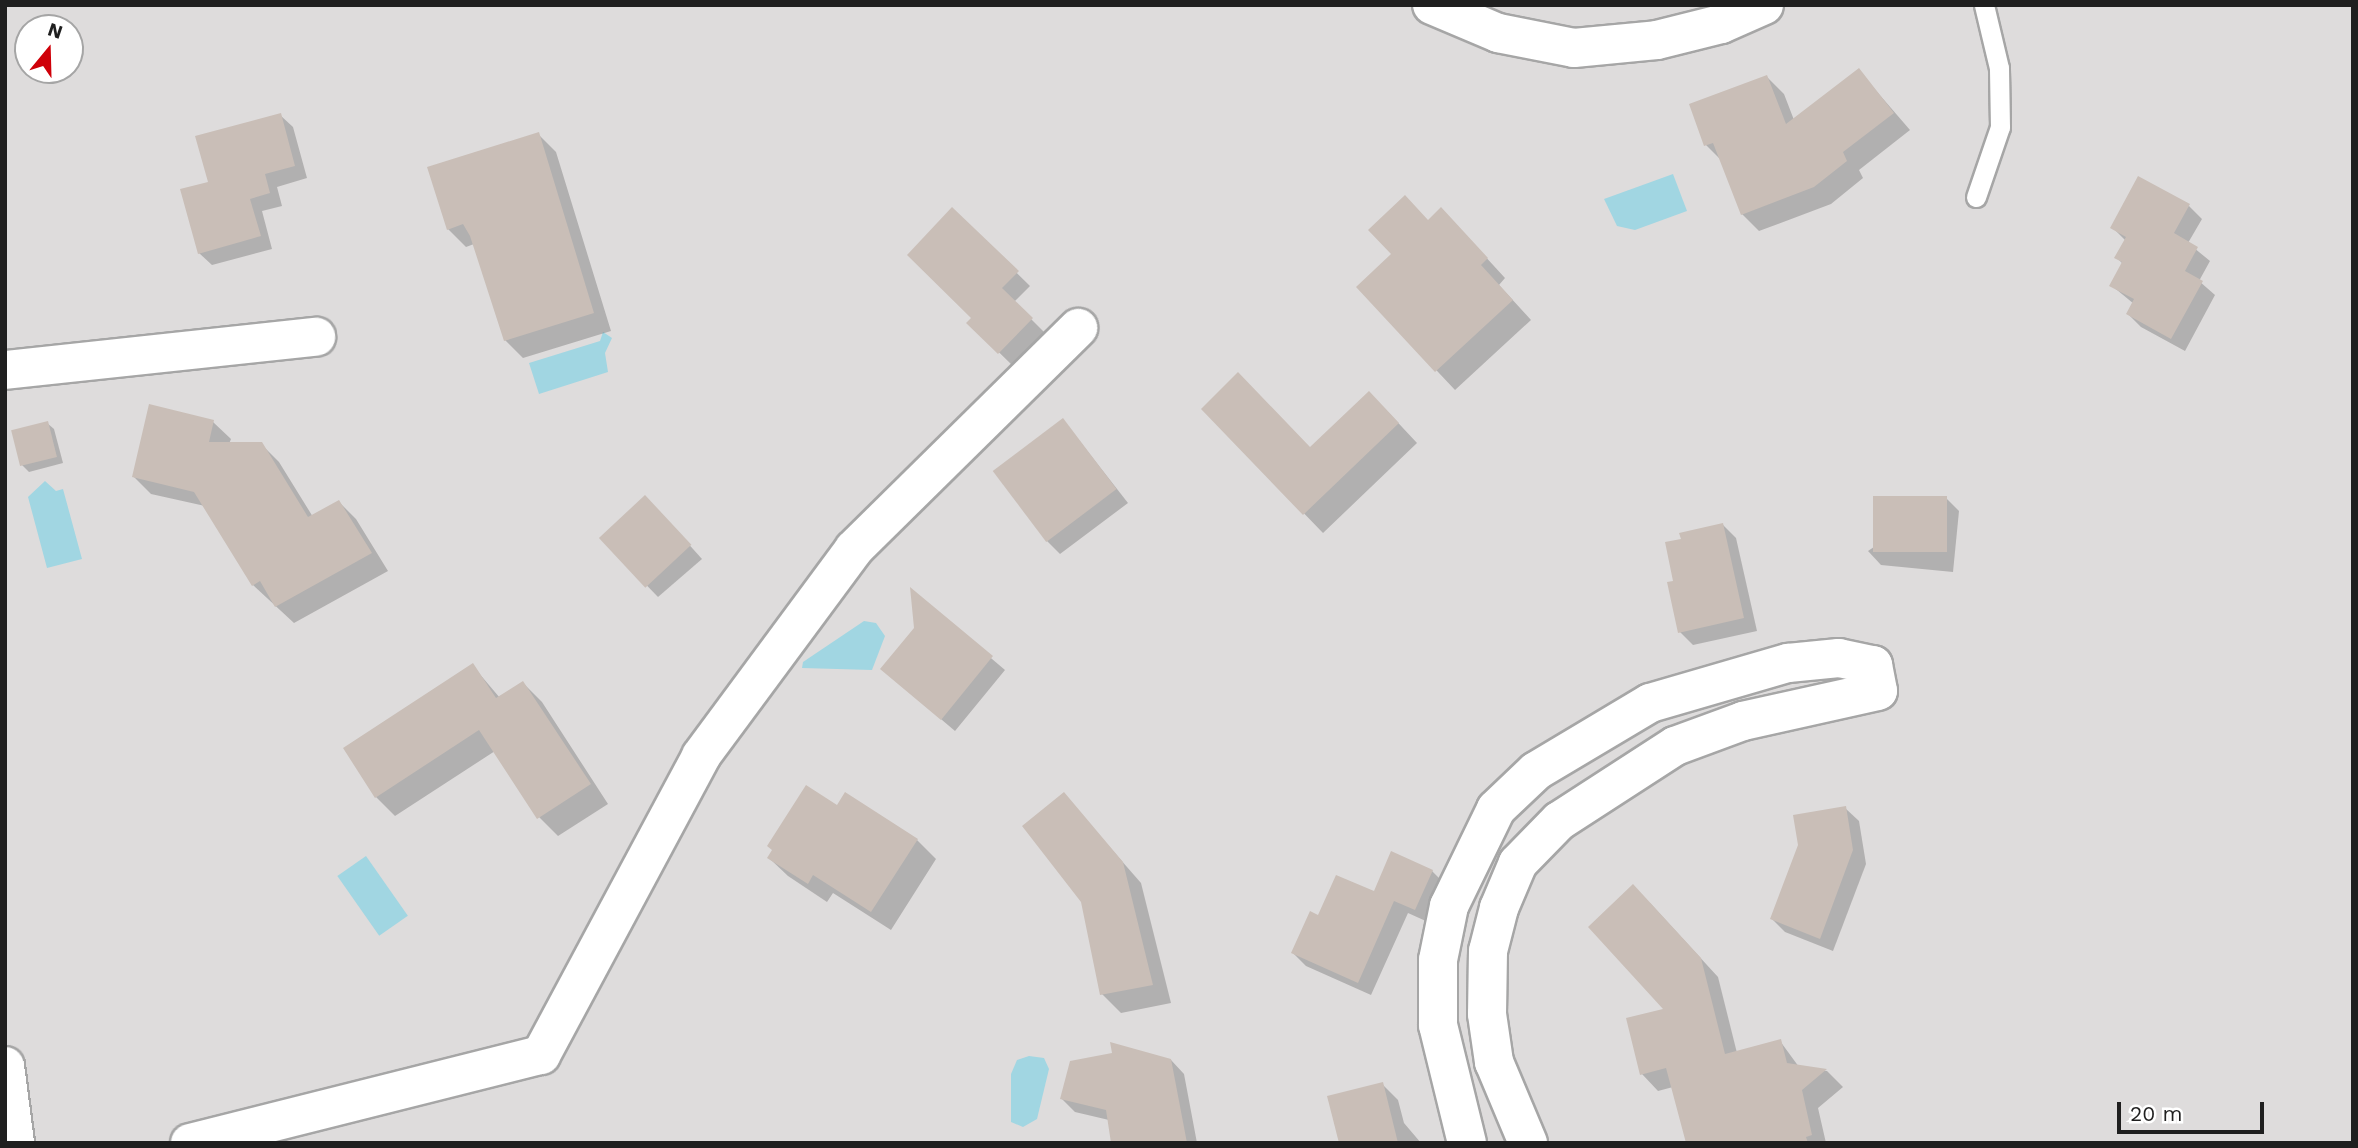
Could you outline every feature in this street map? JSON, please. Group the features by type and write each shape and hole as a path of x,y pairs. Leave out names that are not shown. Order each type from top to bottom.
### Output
{"street":[{"path":"1432,5 1498,33 1574,48 1657,40 1721,24 1765,5"},
{"path":"190,1143 541,1055 701,756 854,549 1078,328"},
{"path":"5,370 316,337"},
{"path":"1467,1143 1438,1025 1438,960 1449,906 1496,809 1536,771 1650,702 1788,663 1839,658 1872,665 1878,691 1743,721 1675,746 1559,821 1518,863 1499,908 1488,951 1486,1014 1494,1062 1528,1143"},
{"path":"5,1066 15,1143"}],"lane":[{"path":"1976,197 2000,127 1999,68 1984,5"}],"shaded area":[{"path":"5,5 2353,5 2353,1143 5,1143"}],"water":[{"path":"1673,174 1687,211 1635,230 1617,226 1604,199"},
{"path":"603,332 612,338 605,353 608,372 539,394 529,363 600,341"},
{"path":"45,481 56,491 63,489 82,559 47,568 28,497"},
{"path":"864,621 876,623 885,636 872,670 802,668 803,662"},
{"path":"366,856 408,916 379,936 337,876"},
{"path":"1029,1056 1044,1058 1049,1069 1037,1119 1023,1127 1011,1122 1011,1074 1017,1060"}],"building":[{"path":"1859,68 1894,113 1843,152 1847,161 1814,187 1741,215 1713,143 1704,146 1689,104 1767,75 1786,124"},
{"path":"281,113 295,166 265,174 270,193 250,199 261,236 198,254 180,189 208,182 195,136"},
{"path":"539,132 594,313 504,341 470,236 463,224 447,230 427,167"},
{"path":"2138,176 2190,204 2174,233 2198,247 2185,271 2203,281 2171,339 2126,314 2134,299 2109,286 2122,262 2114,258 2126,237 2110,228"},
{"path":"1405,195 1428,220 1441,207 1488,258 1481,265 1513,300 1435,372 1356,287 1391,254 1368,230"},
{"path":"952,207 1019,271 1002,288 1033,318 998,354 966,323 971,318 907,255"},
{"path":"1238,372 1310,447 1369,391 1399,423 1303,515 1201,409"},
{"path":"149,404 214,420 209,442 262,442 308,517 339,500 372,553 275,607 260,581 252,586 194,492 132,477"},
{"path":"1063,418 1117,489 1046,542 993,471"},
{"path":"48,421 57,457 20,466 11,430"},
{"path":"645,495 691,545 645,588 599,538"},
{"path":"1873,496 1947,496 1947,552 1873,552"},
{"path":"1723,523 1744,618 1678,633 1667,582 1673,581 1665,542 1681,539 1679,533"},
{"path":"910,587 993,656 941,720 880,669 914,628"},
{"path":"473,663 496,698 523,681 591,784 537,819 479,730 375,798 343,748"},
{"path":"806,785 837,805 845,792 918,839 871,912 813,875 808,884 767,858 772,850 767,846"},
{"path":"1064,792 1123,862 1153,985 1100,995 1081,902 1022,826"},
{"path":"1846,806 1853,850 1820,939 1770,919 1798,845 1793,815"},
{"path":"1391,851 1433,870 1415,910 1394,901 1358,983 1291,953 1310,911 1318,915 1336,875 1374,891"},
{"path":"1633,884 1701,958 1725,1054 1781,1039 1787,1063 1827,1069 1802,1090 1812,1135 1806,1137 1808,1143 1686,1143 1666,1068 1640,1075 1626,1018 1663,1009 1588,927"},
{"path":"1110,1042 1171,1059 1187,1143 1111,1143 1106,1110 1060,1099 1070,1061 1112,1053"},
{"path":"1383,1082 1398,1143 1339,1143 1327,1096"}]}
